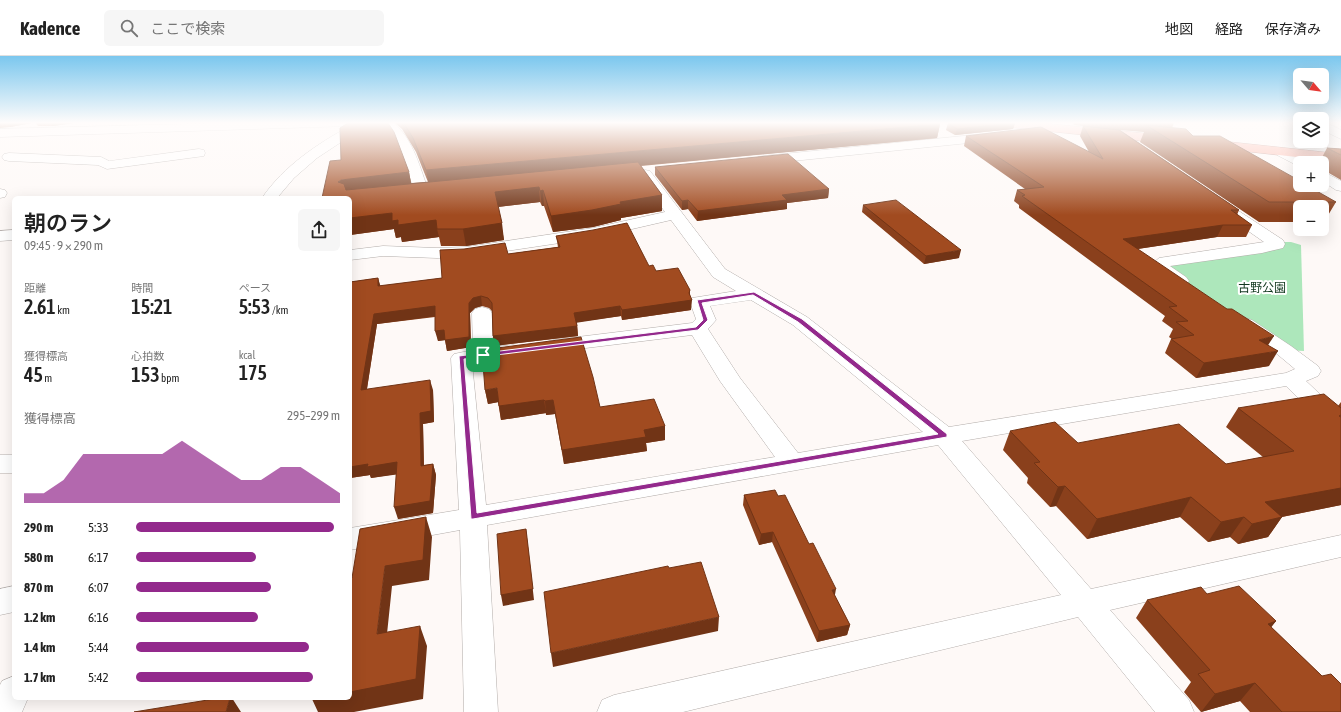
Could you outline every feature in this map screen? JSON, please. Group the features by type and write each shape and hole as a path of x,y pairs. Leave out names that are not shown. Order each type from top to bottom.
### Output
{"highway":[{"path":"1298,154 1341,158"}],"street":[{"path":"4,160 19,154"},
{"path":"4,160 101,161 107,166 195,154"},
{"path":"270,196 279,184 300,164 315,154"},
{"path":"407,154 414,192 437,190"},
{"path":"752,161 831,154"},
{"path":"644,170 719,273 800,321 944,436 1176,712"},
{"path":"1329,180 1341,187"},
{"path":"1191,289 1158,267 1165,262 1262,248 1277,244 1213,200"},
{"path":"352,255 383,251 437,253 466,252 593,234 675,214"},
{"path":"0,236 12,235"},
{"path":"481,712 473,516 461,358 698,328 706,320 699,302 754,294"},
{"path":"482,313 483,355"},
{"path":"352,539 473,516 1291,379 1310,371 1284,350 1231,315"},
{"path":"698,328 731,381 792,462"},
{"path":"1291,379 1341,427"},
{"path":"0,464 12,464"},
{"path":"614,712 1084,603 1341,546"},
{"path":"0,602 12,599"},
{"path":"4,712 12,696"}],"green space":[{"name":"古野公園","path":"1279,242 1291,242 1301,245 1304,351 1284,350 1158,267"}],"building":[{"path":"341,154 402,154 409,172 341,180 338,182 344,184 346,190 638,162 662,195 620,202 621,204 592,210 551,216 543,190 540,191 539,187 495,192 502,223 463,229 437,229 436,220 398,225 398,220 392,221 392,213 352,218 352,196 322,196 330,161 341,160"},
{"path":"419,154 609,154 426,170"},
{"path":"788,154 829,189 782,195 787,200 698,211 688,200 682,201 655,167"},
{"path":"993,154 1093,154 1103,159 1100,154 1154,154 1239,210 1231,210 1252,225 1223,225 1123,239 1227,309 1232,309 1274,336 1259,340 1278,351 1204,363 1171,339 1194,335 1176,322 1188,321 1169,307 1177,306 1022,196 1025,195 1017,190 1044,187"},
{"path":"1192,154 1251,154 1293,177 1293,192 1318,192 1336,202 1329,202 1329,200 1293,200 1293,202 1269,202"},
{"path":"896,200 961,250 926,256 863,205"},
{"path":"627,223 649,266 653,265 656,271 678,268 690,290 689,293 692,300 622,310 620,306 574,313 577,326 493,336 492,303 488,298 481,296 473,298 469,303 469,337 445,340 444,330 435,331 435,306 374,314 361,390 430,380 431,411 420,413 421,466 433,464 430,501 394,507 397,462 367,467 368,464 352,467 352,282 378,278 378,286 442,278 440,250 464,249 505,243 508,254 560,247 556,236"},
{"path":"581,337 600,407 654,399 665,426 644,430 646,437 562,450 553,400 499,406 497,388 485,390 482,350"},
{"path":"1324,394 1341,408 1341,415 1339,416 1341,417 1341,488 1265,502 1282,517 1252,524 1244,517 1221,522 1191,497 1097,519 1065,486 1058,487 1034,463 1040,462 1010,431 1055,422 1078,443 1179,424 1226,464 1294,451 1238,408"},
{"path":"775,490 778,496 785,495 809,544 813,543 836,589 832,590 850,625 819,631 773,532 761,534 744,495"},
{"path":"426,517 423,560 385,566 377,634 420,626 416,679 352,692 352,578 360,529"},
{"path":"526,529 533,589 501,595 497,534"},
{"path":"701,562 719,617 551,653 544,592 668,566 669,568"},
{"path":"1239,586 1276,621 1268,624 1322,676 1331,674 1341,684 1341,712 1282,712 1255,683 1215,694 1198,674 1210,670 1147,600 1201,587 1207,594"},
{"path":"208,700 229,700 226,712 134,712"}],"route":[{"path":"754,294 800,321 944,436 473,516 461,358 483,355 698,328 706,320 699,302 754,294"}]}
